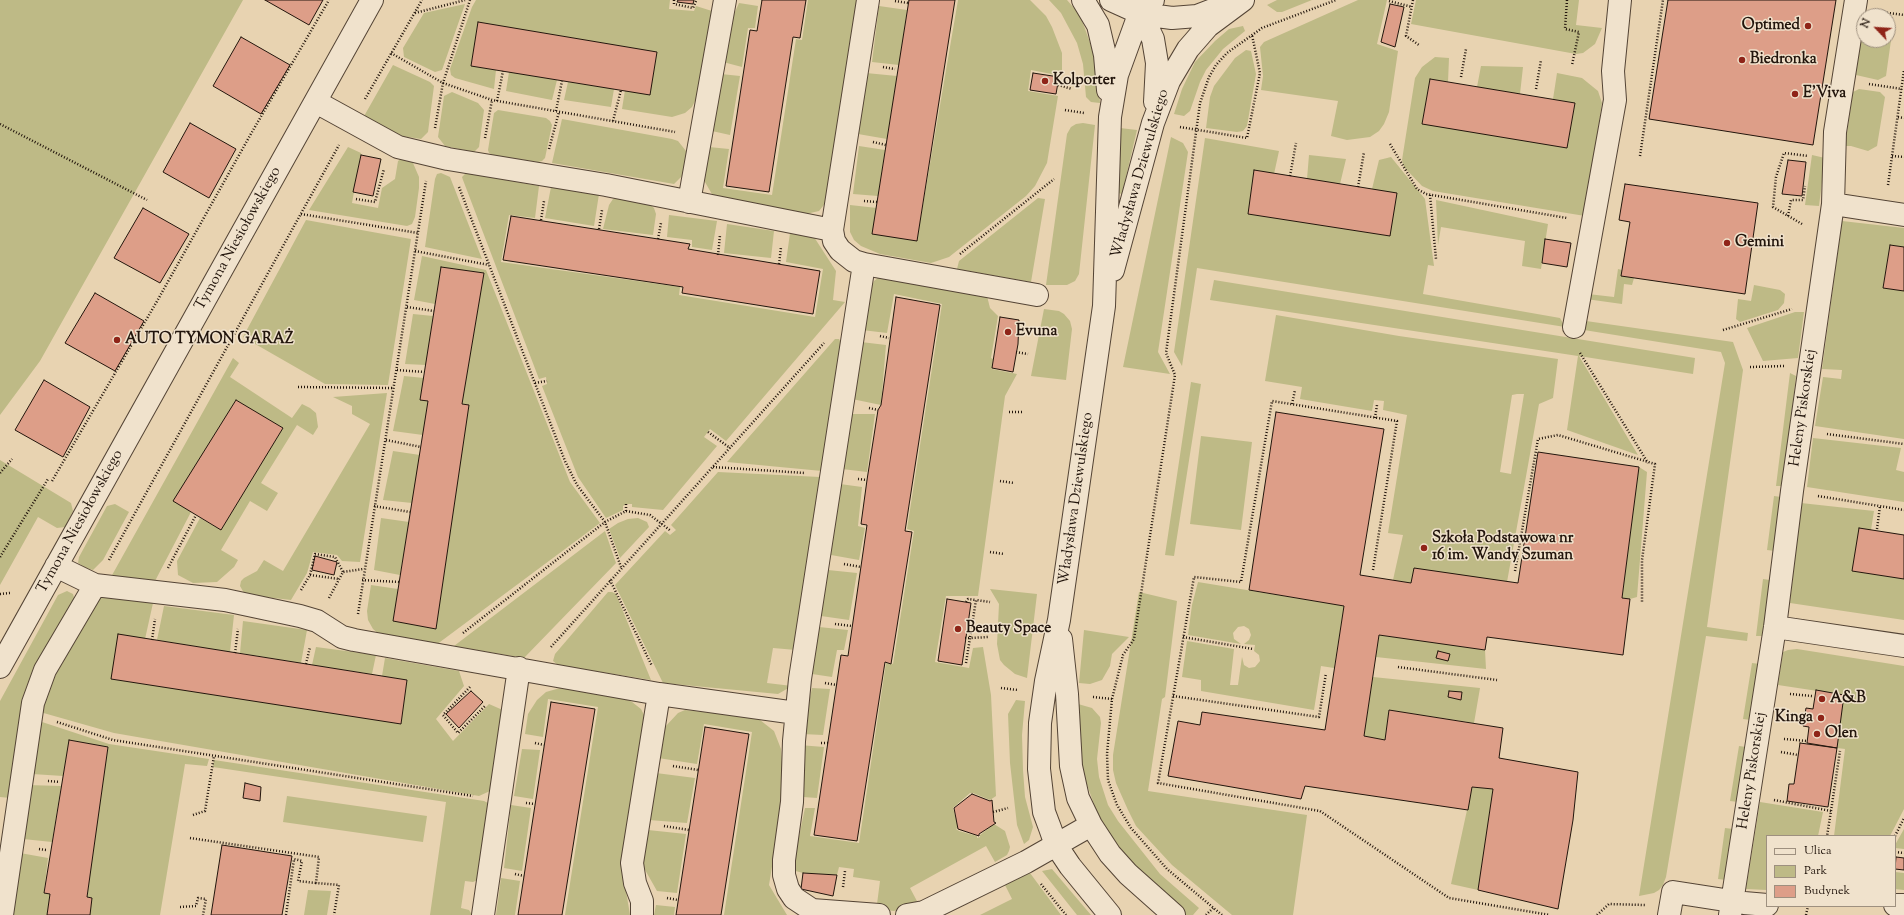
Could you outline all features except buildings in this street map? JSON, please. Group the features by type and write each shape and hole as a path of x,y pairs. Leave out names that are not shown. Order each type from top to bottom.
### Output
{"street":[{"name":"Tymona Niesiołowskiego","path":"0,667 372,0"},
{"path":"689,202 726,0"},
{"path":"868,0 832,230 834,241 840,250 854,261 864,264 1038,295"},
{"path":"1083,0 1098,25 1105,55 1110,117"},
{"path":"1111,0 1143,5 1172,18 1197,16 1238,0"},
{"name":"Władysława Dziewulskiego","path":"1104,306 1154,123 1169,81 1188,49 1208,26 1243,0"},
{"path":"1575,337 1593,223 1615,100 1613,71 1620,0"},
{"name":"Heleny Piskorskiej","path":"1731,908 1776,627 1792,491 1833,197 1835,132 1856,0"},
{"path":"1143,5 1153,39 1157,63 1154,123"},
{"name":"Władysława Dziewulskiego","path":"1110,915 1070,866 1056,845 1044,812 1039,769 1040,723 1044,692 1059,620 1104,306 1110,117 1117,75 1143,5"},
{"path":"316,102 398,147 439,157 621,187 832,230"},
{"path":"1833,197 1894,213"},
{"path":"864,264 830,475 796,713 792,802 784,860 784,875 788,889 794,898 812,912 879,915"},
{"path":"56,566 95,585 225,600 317,622 342,637 354,640 493,664 522,671 659,694 796,713"},
{"path":"2,915 31,714 38,685 95,585"},
{"name":"Władysława Dziewulskiego","path":"1059,620 1067,694 1071,766 1078,798 1091,826 1110,854 1128,874 1174,915"},
{"path":"1776,627 1904,646"},
{"path":"483,915 500,800 522,671"},
{"path":"642,915 642,901 633,874 633,858 659,694"},
{"path":"907,915 924,912 1026,862 1091,826"},
{"path":"1670,910 1673,892 1731,908 1766,905"}],"path":[{"path":"52,482 329,0"},
{"path":"95,585 301,214 422,0"},
{"path":"414,13 465,0"},
{"path":"354,640 363,569 386,440 418,233 439,157 443,83 470,0"},
{"path":"674,0 674,4 693,8 696,1"},
{"path":"890,0 908,3"},
{"path":"1222,915 1167,869 1131,828 1117,805 1108,780 1107,754 1112,699 1123,655 1134,639 1175,375 1166,353 1195,130 1200,103 1209,77 1216,65 1227,53 1262,28 1336,0"},
{"path":"1413,0 1406,36 1419,45"},
{"path":"1567,0 1565,29 1579,32 1572,65"},
{"path":"1640,156 1663,0"},
{"path":"1389,1 1412,7"},
{"path":"1195,130 1247,138 1260,73 1252,35"},
{"path":"1461,77 1466,49"},
{"path":"391,53 443,83 492,100 701,137"},
{"path":"1536,89 1541,60"},
{"path":"1894,213 1892,156 1904,70"},
{"path":"497,101 503,71"},
{"path":"1843,80 1902,89"},
{"path":"543,174 557,112 562,81"},
{"path":"1058,85 1072,89"},
{"path":"613,121 621,90"},
{"path":"481,164 492,100"},
{"path":"1898,117 1904,118"},
{"path":"0,124 147,200"},
{"path":"1290,176 1296,143"},
{"path":"356,199 375,202 391,144"},
{"path":"1390,144 1417,189 1430,195 1593,223"},
{"path":"1358,187 1364,152"},
{"path":"1802,224 1773,207 1776,177 1784,153 1809,156 1808,164"},
{"path":"1892,156 1904,158"},
{"path":"439,157 489,265 566,461 578,485 605,522 622,568"},
{"path":"1788,216 1791,200 1803,200 1806,178"},
{"path":"932,276 1054,180"},
{"path":"1430,195 1436,259"},
{"path":"301,214 418,233"},
{"path":"415,251 489,265"},
{"path":"1723,330 1819,301"},
{"path":"407,308 434,311"},
{"path":"1575,337 1648,463"},
{"path":"493,664 442,715 458,733 522,671 622,568 828,338"},
{"path":"1016,352 1028,354"},
{"path":"1750,367 1810,365"},
{"path":"397,370 424,372"},
{"path":"535,384 547,381"},
{"path":"298,387 394,388"},
{"path":"1292,404 1295,390"},
{"path":"1373,570 1397,421 1272,401 1241,582 1194,577 1158,783 1320,811 1449,898 1550,915"},
{"path":"1375,418 1378,405"},
{"path":"1009,412 1024,412"},
{"path":"1801,431 1904,444"},
{"path":"708,432 730,448"},
{"path":"1515,571 1538,439 1558,435 1655,464 1642,560 1642,602"},
{"path":"386,440 421,447"},
{"path":"0,473 12,459"},
{"path":"713,467 830,475"},
{"path":"0,557 48,479"},
{"path":"1000,481 1014,483"},
{"path":"1792,491 1904,510"},
{"path":"626,504 626,511"},
{"path":"374,506 410,512"},
{"path":"1877,529 1880,506"},
{"path":"436,654 605,522 626,511 650,515 662,522 671,531"},
{"path":"159,592 164,574 196,515"},
{"path":"990,552 1004,554"},
{"path":"286,614 310,575 315,554 335,557 344,572"},
{"path":"317,622 344,572 363,569"},
{"path":"310,575 339,580"},
{"path":"362,580 399,582"},
{"path":"610,580 658,678 659,694"},
{"path":"966,602 968,599 990,602"},
{"path":"966,663 976,600"},
{"path":"965,638 989,637"},
{"path":"1184,637 1253,649"},
{"path":"1398,667 1497,680"},
{"path":"1173,696 1319,717 1326,673"},
{"path":"31,714 113,740 500,800 535,804"},
{"path":"1827,835 1840,752"},
{"path":"193,815 205,811 214,756"},
{"path":"1749,795 1831,811"},
{"path":"993,812 1008,808"},
{"path":"1896,835 1904,818"},
{"path":"190,838 319,857 316,883"},
{"path":"286,915 294,860 302,861 298,881 339,885 334,915"},
{"path":"1026,862 1066,915"},
{"path":"180,908 196,906 198,898 206,898 203,915"},
{"path":"1598,915 1609,904 1670,910"},
{"path":"1206,915 1213,908"}],"green space":[{"path":"0,0 243,0 40,361 0,415"},
{"path":"476,0 670,0 669,9 694,11 696,6 712,11 696,99 692,107 685,113 672,117 622,109 625,90 650,94 657,52 478,22 471,66 496,70 494,89 455,78 451,75 450,69 472,7"},
{"path":"808,0 860,0 827,201 819,211 806,214 713,196 705,182 704,177 709,147 729,149 723,188 772,195 796,39 802,40"},
{"path":"958,0 1030,0 1046,16 1062,53 1062,76 1031,70 1028,91 1058,96 1047,163 1035,186 1026,196 949,257 931,263 880,254 861,246 854,240 850,232 850,205 877,208 917,240"},
{"path":"1049,0 1067,0 1080,15 1097,62 1100,103 1091,102 1086,97 1083,64 1077,43 1061,13"},
{"path":"1277,0 1312,0 1282,12 1277,12 1267,5"},
{"path":"1358,0 1387,0 1377,44 1398,51 1389,112 1384,124 1379,131 1370,137 1347,140 1331,136 1338,101 1261,90 1263,76 1260,47 1264,42"},
{"path":"1416,0 1579,0 1576,25 1602,28 1595,44 1583,53 1576,54 1411,24"},
{"path":"739,3 758,6 755,28 748,28 742,67 723,62 730,23"},
{"path":"465,4 442,70 435,72 404,57 403,48 424,13"},
{"path":"879,6 907,10 899,65 872,62"},
{"path":"1243,26 1245,31 1223,49 1206,70 1200,82 1190,111 1184,116 1174,114 1182,89 1195,62 1229,29"},
{"path":"1860,48 1890,48 1886,76 1878,80 1856,75"},
{"path":"1246,50 1251,51 1256,74 1247,126 1243,131 1237,132 1206,128 1210,97 1214,86 1235,58"},
{"path":"1435,57 1449,58 1448,82 1430,79 1422,123 1567,148 1575,103 1553,99 1557,73 1582,78 1598,91 1602,103 1585,216 1433,191 1422,186 1404,167 1402,160 1415,78 1422,67"},
{"path":"393,65 430,82 434,86 428,132 421,139 395,135 363,118"},
{"path":"1481,66 1523,67 1520,94 1477,87"},
{"path":"509,72 557,80 552,100 506,91"},
{"path":"866,73 897,76 887,139 858,134"},
{"path":"721,74 740,76 730,135 712,131"},
{"path":"568,82 614,89 611,107 564,100"},
{"path":"1859,89 1880,92 1885,97 1877,146 1868,151 1851,146 1845,146 1853,92"},
{"path":"452,92 478,103 484,110 479,147 474,152 445,146 438,137 444,96"},
{"path":"498,110 546,118 550,121 552,125 545,158 542,161 538,162 493,155 489,153 488,150 494,113"},
{"path":"562,119 678,141 686,151 685,173 674,184 552,163"},
{"path":"1083,123 1095,125 1079,274 1075,281 1067,285 1046,285 1067,134 1071,127 1076,124"},
{"path":"1120,128 1137,130 1122,194 1114,192"},
{"path":"1171,137 1183,143 1188,152 1158,352 1170,374 1123,367"},
{"path":"1205,138 1279,151 1274,174 1254,171 1248,214 1390,236 1372,189 1379,160 1391,157 1425,199 1434,266 1428,265 1423,294 1560,318 1565,327 1197,268 1182,366 1174,352"},
{"path":"859,146 885,150 878,196 853,194"},
{"path":"348,147 361,153 352,203 378,208 382,188 395,179 398,161 401,159 409,160 413,163 419,177 419,188 415,217 412,224 407,226 309,210"},
{"path":"1309,155 1346,159 1340,184 1307,179"},
{"path":"1812,155 1825,158 1819,206 1805,205"},
{"path":"441,173 450,177 482,259 425,247 435,179 437,174"},
{"path":"466,173 539,186 535,218 509,215 501,262 680,287 679,295 815,317 823,269 786,262 790,233 814,237 836,271 833,300 845,302 726,441 710,429 704,437 717,446 663,510 632,507 632,504 626,504 623,506 623,510 606,518 578,477 542,386 547,384 546,377 539,379 463,180 462,177"},
{"path":"551,187 599,194 594,226 545,218"},
{"path":"619,198 648,203 654,208 656,214 653,235 603,229 609,205 613,199"},
{"path":"1038,198 1045,199 1031,282 957,269 959,261"},
{"path":"1436,200 1548,224 1541,269 1522,266 1525,241 1441,227 1438,245"},
{"path":"669,215 717,221 712,250 692,247 692,240 667,237"},
{"path":"306,220 411,239 388,385 325,384 243,337"},
{"path":"1842,221 1904,228 1904,247 1890,245 1883,287 1904,291 1904,439 1815,426 1823,377 1841,379 1842,370 1822,369"},
{"path":"727,224 774,231 771,258 724,253"},
{"path":"422,256 486,270 570,482 600,523 436,645 380,635 373,629 368,620 367,611 371,585 398,589 393,621 436,629 469,405 462,404 484,273 441,267 435,304 414,300"},
{"path":"1618,269 1634,278 1632,285 1624,284 1622,304 1586,299 1588,294 1614,297"},
{"path":"879,277 987,296 990,308 998,316 991,358 993,359 992,369 1017,374 1005,396 978,596 946,596 935,662 969,668 973,648 983,647 991,695 996,796 990,800 970,793 953,808 958,827 956,829 977,836 977,838 994,824 1005,831 1010,847 1007,855 995,862 986,846 910,888 918,903 894,911 850,906 850,901 877,904 880,881 853,877 854,869 839,867 837,875 803,873 792,870 805,808 815,808 810,836 859,843 886,663 893,664 914,531 907,529 942,304 894,294 887,333 862,330 871,288 874,281"},
{"path":"1214,280 1695,358 1693,374 1579,356 1638,455 1567,430 1578,356 1210,300"},
{"path":"1754,285 1780,290 1785,294 1784,303 1778,310 1740,322 1736,319 1738,299 1751,301"},
{"path":"1044,309 1059,311 1070,321 1072,329 1066,380 1031,376"},
{"path":"1795,312 1804,312 1798,358 1763,361 1747,328"},
{"path":"413,314 433,316 426,365 405,364"},
{"path":"1276,315 1399,336 1558,359 1553,398 1539,404 1507,582 1411,583 1393,580 1403,535 1388,533 1407,415 1383,410 1384,401 1374,400 1372,411 1300,399 1302,387 1265,381","holes":["1524,394 1511,474 1500,472 1512,395"]},
{"path":"1586,321 1733,342 1743,370 1707,627 1748,633 1747,641 1706,636 1666,877 1659,890 1654,893 1639,896 1725,363 1721,352 1584,330"},
{"path":"835,339 839,339 841,343 822,471 727,462"},
{"path":"861,342 886,345 881,405 852,399"},
{"path":"233,358 239,363 230,377 292,418 302,404 310,408 316,413 318,427 313,435 297,425 261,483 278,493 267,511 250,501 221,550 238,560 234,567 217,582 193,583 178,575 177,561 200,518 221,530 283,428 236,400 174,501 191,512 155,581 111,577"},
{"path":"1790,373 1796,376 1783,486 1776,486"},
{"path":"404,376 424,378 428,401 423,435 393,431"},
{"path":"1191,382 1201,384 1174,556 1165,555"},
{"path":"387,393 360,562 342,561 337,555 313,552 307,573 291,600 248,595 244,593 240,586 241,581 257,571 264,560 283,571 370,424 352,414 352,406 333,397"},
{"path":"852,414 875,414 867,472 842,469"},
{"path":"1201,436 1252,442 1241,530 1190,524"},
{"path":"1813,438 1901,448 1896,470 1904,472 1904,502 1807,487"},
{"path":"393,451 420,455 412,503 383,500"},
{"path":"0,460 71,503 73,511 65,527 57,528 38,517 0,585"},
{"path":"1639,467 1647,472 1637,597 1630,599 1622,598"},
{"path":"718,472 820,477 796,650 773,648 767,683 792,686 778,694 663,683 615,585 665,531 670,535 676,530 671,525"},
{"path":"840,484 862,487 858,526 865,528 859,560 831,555"},
{"path":"1774,496 1781,497 1775,551 1767,550"},
{"path":"1801,503 1874,511 1871,530 1859,529 1852,571 1904,579 1904,620 1790,603"},
{"path":"115,504 129,512 103,560 93,570 86,568 78,563 79,557 107,506"},
{"path":"381,518 409,522 400,575 374,570"},
{"path":"638,518 647,522 649,527 620,558 609,529 628,519"},
{"path":"605,531 616,563 524,658 454,646"},
{"path":"828,570 857,573 849,620 821,616"},
{"path":"1763,579 1770,580 1764,636 1756,636"},
{"path":"1198,582 1344,606 1334,668 1321,666 1314,710 1201,691 1201,680 1182,677 1187,641 1234,649 1230,685 1238,685 1242,657 1244,665 1249,668 1255,667 1260,661 1259,655 1254,651 1255,645 1244,644 1249,640 1251,635 1249,629 1244,626 1238,627 1233,633 1234,639 1241,644 1188,635 1192,605"},
{"path":"990,589 1037,594 1027,678 1015,674 1000,660 997,644 999,604"},
{"path":"67,591 73,594 75,601 10,798 0,797 0,701 58,595"},
{"path":"608,592 616,594 651,680 558,665 553,661 555,654"},
{"path":"1139,592 1177,601 1165,697 1162,699 1148,791 1307,815 1293,915 1232,915 1172,865 1136,826 1128,810 1116,783 1113,770 1113,755"},
{"path":"100,595 153,603 145,639 112,679 401,724 407,680 382,676 385,658 459,671 464,686 436,719 453,741 489,704 505,711 495,779 490,791 479,796 114,733 40,712 43,698"},
{"path":"164,606 234,615 230,652 157,640"},
{"path":"243,621 307,630 301,663 240,653"},
{"path":"819,627 848,630 844,650 837,650 832,677 812,674"},
{"path":"1084,630 1129,637 1112,654 1110,666 1102,680 1090,684 1079,683"},
{"path":"1379,635 1485,650 1486,669 1376,657"},
{"path":"316,647 376,655 372,674 312,665"},
{"path":"1797,649 1904,666 1904,809 1891,835 1834,835 1845,749 1837,748 1844,695 1778,685 1783,652"},
{"path":"1752,663 1760,664 1751,720 1743,719"},
{"path":"1373,677 1480,688 1474,723 1389,710 1385,740 1364,736"},
{"path":"560,688 620,696 632,702 641,709 644,715 621,861 630,915 565,915 598,707 548,699 543,737 525,734 528,714 537,700 546,692"},
{"path":"812,688 830,689 823,735 802,734"},
{"path":"1016,700 1025,701 1022,735 1023,770 1025,797 1033,827 1029,840 1024,844 1017,825 1010,763 1008,714"},
{"path":"1078,704 1092,708 1100,717 1101,723 1097,759 1099,777 1108,805 1118,821 1160,874 1199,908 1193,915 1185,915 1163,896 1127,858 1099,818 1081,768"},
{"path":"685,710 751,717 760,720 774,731 781,749 784,794 769,885 787,915 724,915 752,732 704,724 697,764 658,758 665,727 678,713"},
{"path":"39,721 109,744 209,759 207,766 185,764 160,915 90,915 92,898 87,897 108,747 69,740 63,776 32,774"},
{"path":"799,745 824,747 817,798 803,797"},
{"path":"1739,746 1746,747 1738,802 1730,801"},
{"path":"522,749 540,750 533,799 514,796"},
{"path":"214,760 484,801 490,804 480,879 473,882 465,881 461,908 469,910 472,915 430,915 446,802 213,767"},
{"path":"656,773 695,778 687,823 649,820"},
{"path":"27,785 61,786 52,842 23,839"},
{"path":"1472,787 1493,789 1478,890 1451,884"},
{"path":"287,796 427,816 423,842 283,822"},
{"path":"1760,802 1823,812 1818,835 1766,835 1766,890 1746,889"},
{"path":"511,805 531,808 522,871 504,868"},
{"path":"1725,828 1733,829 1726,880 1718,879"},
{"path":"1904,829 1904,849 1896,848 1896,843"},
{"path":"648,830 686,834 677,893 657,891 642,864"},
{"path":"20,853 48,858 44,892 50,894 47,915 11,915"},
{"path":"1052,869 1091,915 1077,915 1042,871"},
{"path":"1896,872 1904,873 1904,890 1896,889"},
{"path":"1030,873 1061,915 980,915 1012,899 1004,883"},
{"path":"501,878 520,881 515,915 496,915"},
{"path":"308,890 331,891 327,915 304,915"},
{"path":"656,905 675,907 674,915 654,915"}],"place":[{"name":"Optimed","path":"1808,26"},
{"name":"Biedronka","path":"1742,60"},
{"name":"Kolporter","path":"1045,81"},
{"name":"E'Viva","path":"1795,94"},
{"name":"Gemini","path":"1727,243"},
{"name":"Evuna","path":"1008,332"},
{"name":"AUTO TYMON GARAŻ","path":"117,340"},
{"name":"Szkoła Podstawowa nr 16 im. Wandy Szuman","path":"1424,548"},
{"name":"Beauty Space","path":"958,629"},
{"name":"A&B","path":"1822,699"},
{"name":"Kinga","path":"1821,718"},
{"name":"Olen","path":"1817,734"}]}
